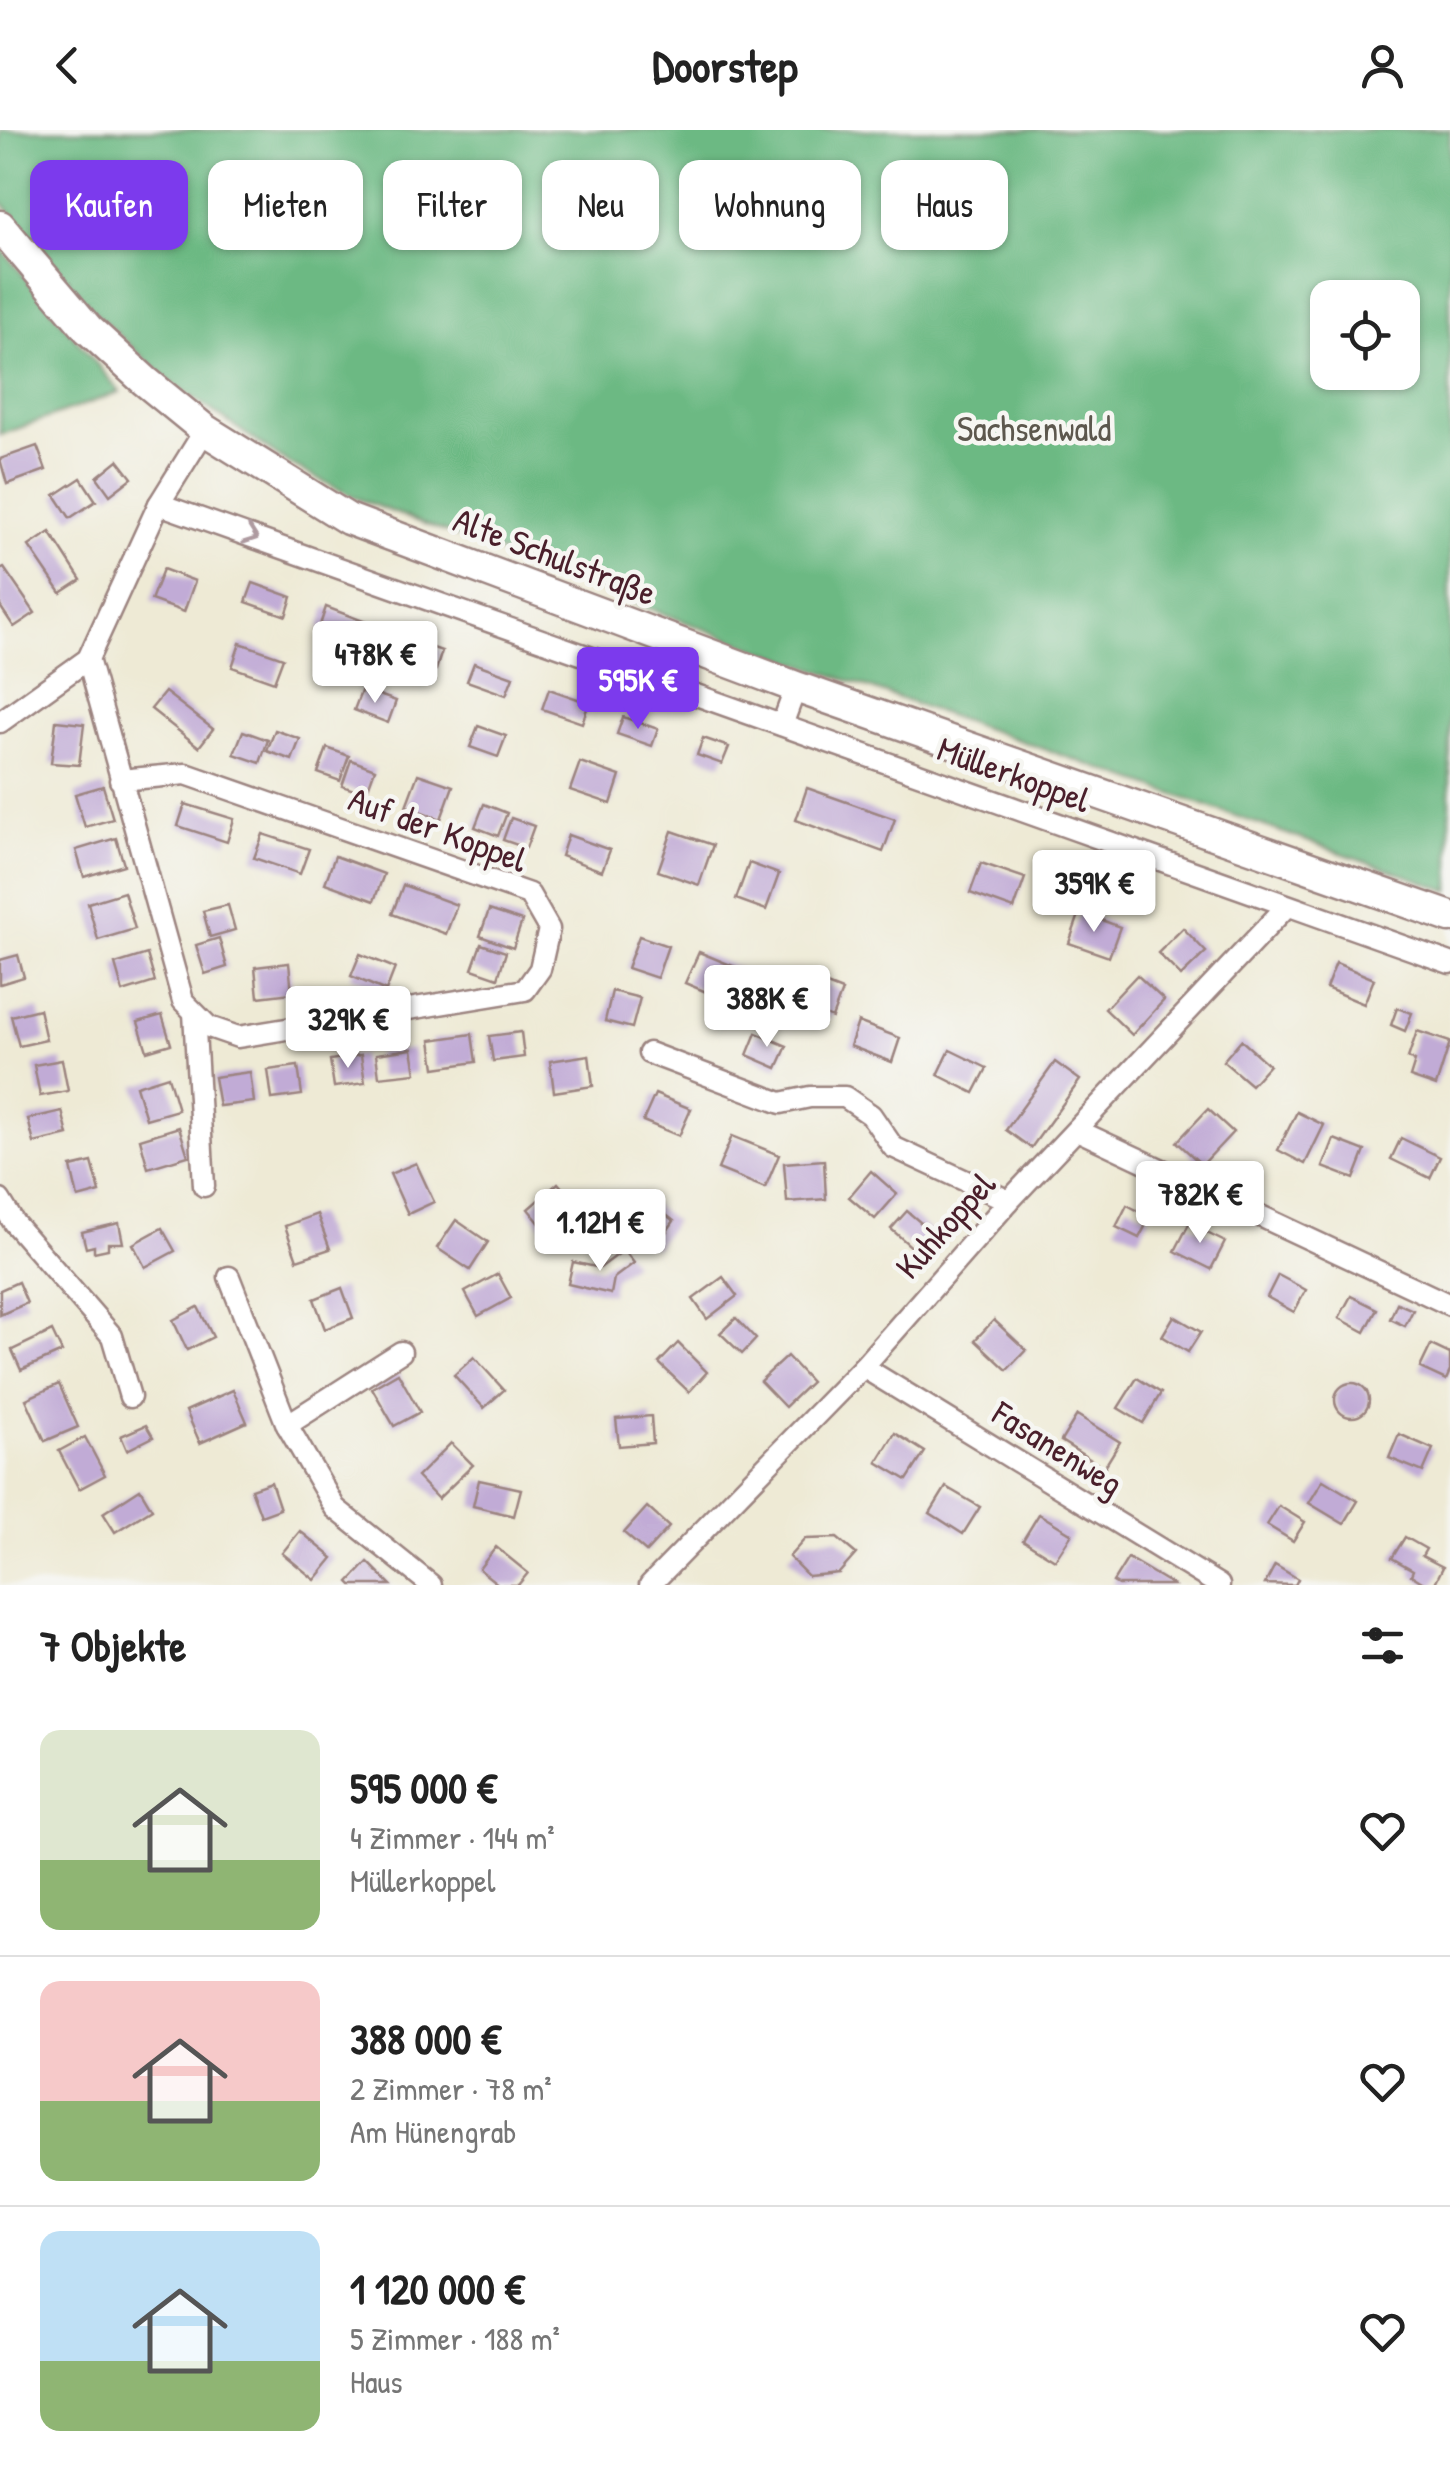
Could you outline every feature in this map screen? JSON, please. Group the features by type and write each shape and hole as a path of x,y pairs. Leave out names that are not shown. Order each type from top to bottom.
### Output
{"main road":[{"name":"Alte Schulstraße","path":"0,226 88,328 205,430 348,519 796,687 1450,917"}],"street":[{"path":"0,722 88,660 159,504 205,430"},
{"name":"Müllerkoppel","path":"159,504 1450,964"},
{"path":"88,660 183,1001 194,1012 204,1186"},
{"path":"782,725 796,687"},
{"name":"Auf der Koppel","path":"120,780 186,774 529,894 549,929 540,968 525,990 238,1037 209,1027 194,1012"},
{"name":"Kuhkoppel","path":"650,1585 863,1367 1009,1200 1286,906"},
{"path":"648,1053 781,1103 810,1097 845,1097 870,1115 893,1147 1009,1200"},
{"path":"1077,1130 1450,1305"},
{"path":"0,1200 14,1223 112,1336 130,1397"},
{"path":"229,1276 287,1426 335,1508 430,1585"},
{"path":"287,1426 401,1352"},
{"name":"Fasanenweg","path":"863,1367 1218,1585"}],"green space":[{"name":"Sachsenwald","path":"0,130 1450,130 1450,891 749,646 358,499 289,464 169,381 99,317 42,250 188,250 188,160 30,160 30,235 0,200"},
{"path":"0,247 120,392 0,435"}],"building":[{"path":"37,446 46,470 7,484 0,459"},
{"path":"118,460 132,478 110,495 97,477"},
{"path":"81,478 96,501 70,518 55,495"},
{"path":"50,532 81,580 61,593 29,546"},
{"path":"4,568 35,613 14,627 0,606 0,570"},
{"path":"163,569 195,581 184,612 151,600"},
{"path":"253,583 292,597 286,616 246,602"},
{"path":"326,607 366,622 359,642 319,628"},
{"path":"401,637 442,651 436,670 394,655"},
{"path":"240,643 283,658 274,682 232,667"},
{"path":"474,663 513,677 506,695 467,681"},
{"path":"362,689 396,701 388,723 354,710"},
{"path":"549,689 589,703 582,723 542,709"},
{"path":"165,692 213,729 199,747 151,709"},
{"path":"623,717 658,729 652,746 617,734"},
{"path":"56,721 84,724 79,765 51,763"},
{"path":"478,726 506,736 498,757 470,747"},
{"path":"275,730 300,739 292,760 267,751"},
{"path":"243,731 268,740 260,763 234,754"},
{"path":"703,738 729,747 722,764 697,755"},
{"path":"327,748 349,756 340,781 318,773"},
{"path":"351,760 375,769 366,794 342,786"},
{"path":"580,762 620,776 611,804 570,790"},
{"path":"418,774 453,786 441,819 406,806"},
{"path":"103,786 113,819 85,827 75,794"},
{"path":"807,788 895,819 883,852 796,820"},
{"path":"185,804 234,819 227,842 178,826"},
{"path":"484,804 507,813 498,836 475,827"},
{"path":"511,818 534,826 526,848 503,840"},
{"path":"672,831 713,845 699,885 658,871"},
{"path":"263,834 309,849 300,874 254,858"},
{"path":"568,835 610,850 602,871 561,856"},
{"path":"116,838 124,865 84,877 76,850"},
{"path":"335,856 384,874 374,901 325,883"},
{"path":"749,863 779,874 766,910 736,899"},
{"path":"981,863 1025,878 1014,909 970,893"},
{"path":"403,885 457,905 446,934 392,914"},
{"path":"124,892 135,929 98,940 88,903"},
{"path":"228,905 235,930 210,937 203,911"},
{"path":"489,910 522,921 513,948 480,936"},
{"path":"1080,912 1120,927 1109,957 1069,943"},
{"path":"1183,928 1206,952 1181,976 1158,953"},
{"path":"639,936 668,946 657,978 627,968"},
{"path":"219,938 227,967 205,974 196,945"},
{"path":"481,944 506,952 498,978 472,969"},
{"path":"699,952 757,976 744,1008 685,983"},
{"path":"147,954 155,982 123,992 115,964"},
{"path":"360,954 395,968 386,991 351,976"},
{"path":"18,955 24,977 0,984 0,960"},
{"path":"289,963 292,993 258,997 255,967"},
{"path":"1336,963 1374,979 1364,1004 1326,988"},
{"path":"1137,975 1164,1000 1132,1035 1105,1009"},
{"path":"804,976 842,991 832,1018 793,1003"},
{"path":"612,991 640,998 632,1028 605,1021"},
{"path":"1397,1008 1412,1013 1405,1031 1391,1025"},
{"path":"39,1009 46,1040 19,1046 11,1016"},
{"path":"162,1015 171,1044 147,1051 138,1022"},
{"path":"858,1022 900,1038 892,1062 850,1046"},
{"path":"1417,1031 1450,1042 1436,1086 1410,1077 1415,1061 1408,1058"},
{"path":"521,1032 524,1057 493,1061 489,1036"},
{"path":"756,1033 787,1046 777,1068 747,1055"},
{"path":"472,1034 476,1062 435,1068 431,1040"},
{"path":"1241,1040 1269,1065 1251,1085 1223,1061"},
{"path":"412,1049 416,1073 379,1077 376,1054"},
{"path":"950,1050 987,1068 974,1093 938,1075"},
{"path":"361,1055 365,1083 334,1087 330,1060"},
{"path":"589,1055 593,1086 554,1092 550,1061"},
{"path":"62,1060 68,1091 40,1096 34,1065"},
{"path":"1055,1062 1080,1080 1031,1148 1006,1130"},
{"path":"298,1066 302,1095 272,1099 268,1070"},
{"path":"250,1072 254,1102 219,1106 214,1077"},
{"path":"168,1076 178,1110 146,1119 136,1086"},
{"path":"655,1094 691,1109 679,1136 643,1121"},
{"path":"1208,1109 1233,1132 1202,1165 1177,1142"},
{"path":"62,1111 68,1135 34,1143 28,1119"},
{"path":"1297,1112 1324,1125 1305,1164 1278,1150"},
{"path":"179,1127 188,1156 148,1168 140,1139"},
{"path":"732,1136 779,1155 765,1188 718,1169"},
{"path":"1401,1138 1440,1157 1430,1178 1391,1159"},
{"path":"1334,1139 1365,1151 1354,1179 1323,1167"},
{"path":"824,1160 826,1199 787,1202 784,1163"},
{"path":"92,1162 100,1192 78,1198 71,1167"},
{"path":"416,1163 434,1202 408,1214 390,1174"},
{"path":"871,1171 897,1194 875,1219 849,1197"},
{"path":"558,1183 577,1205 546,1231 528,1209"},
{"path":"648,1201 674,1221 655,1248 628,1228"},
{"path":"1127,1205 1150,1217 1139,1238 1116,1227"},
{"path":"907,1211 941,1240 925,1259 891,1229"},
{"path":"317,1214 330,1249 297,1260 285,1226"},
{"path":"456,1220 488,1242 470,1270 437,1248"},
{"path":"119,1223 123,1243 108,1243 108,1249 94,1252 94,1246 86,1248 82,1232"},
{"path":"1189,1224 1225,1242 1211,1269 1175,1251"},
{"path":"162,1228 175,1251 145,1267 133,1244"},
{"path":"624,1250 634,1263 614,1278 611,1294 568,1284 573,1262 600,1268"},
{"path":"498,1274 511,1298 478,1316 465,1292"},
{"path":"1278,1275 1306,1290 1294,1312 1267,1297"},
{"path":"723,1277 737,1296 707,1319 693,1299"},
{"path":"18,1282 27,1303 0,1315 0,1290"},
{"path":"342,1288 353,1318 325,1329 314,1299"},
{"path":"1351,1296 1377,1309 1365,1332 1339,1318"},
{"path":"1397,1303 1413,1310 1405,1326 1390,1319"},
{"path":"198,1307 213,1337 187,1350 173,1320"},
{"path":"1174,1316 1201,1332 1188,1352 1162,1336"},
{"path":"736,1318 756,1339 742,1354 720,1333"},
{"path":"994,1320 1026,1350 1007,1370 975,1340"},
{"path":"52,1331 62,1352 21,1370 12,1350"},
{"path":"678,1343 707,1372 689,1392 659,1363"},
{"path":"1431,1345 1450,1354 1446,1380 1420,1368"},
{"path":"787,1356 811,1382 785,1407 760,1381"},
{"path":"474,1357 504,1390 484,1408 454,1375"},
{"path":"398,1373 420,1412 394,1426 372,1388"},
{"path":"1137,1378 1161,1393 1143,1423 1118,1408"},
{"path":"1352,1383 1364,1388 1369,1400 1364,1412 1352,1417 1340,1412 1335,1400 1340,1388"},
{"path":"59,1384 78,1427 45,1441 26,1399"},
{"path":"233,1390 247,1422 200,1443 186,1411"},
{"path":"1077,1415 1120,1442 1104,1468 1061,1441"},
{"path":"651,1416 653,1443 619,1446 616,1419"},
{"path":"146,1425 153,1437 127,1450 121,1436"},
{"path":"895,1433 925,1452 907,1480 877,1462"},
{"path":"1399,1434 1433,1449 1423,1472 1389,1458"},
{"path":"85,1437 105,1475 79,1489 59,1451"},
{"path":"451,1443 473,1465 438,1499 417,1477"},
{"path":"479,1480 521,1489 514,1516 473,1506"},
{"path":"1323,1480 1358,1501 1344,1524 1309,1503"},
{"path":"271,1482 280,1509 261,1516 251,1489"},
{"path":"946,1487 980,1507 963,1534 930,1513"},
{"path":"140,1489 152,1509 115,1532 103,1513"},
{"path":"1279,1506 1305,1522 1293,1541 1267,1525"},
{"path":"647,1507 669,1527 646,1552 624,1533"},
{"path":"1039,1514 1072,1534 1055,1560 1023,1540"},
{"path":"300,1531 333,1558 315,1580 282,1553"},
{"path":"1405,1537 1426,1549 1422,1556 1443,1567 1434,1585 1411,1575 1413,1570 1392,1558"},
{"path":"837,1538 856,1554 839,1573 808,1576 789,1557 805,1539"},
{"path":"496,1547 528,1573 518,1585 499,1585 479,1569"},
{"path":"1128,1558 1173,1585 1113,1582"},
{"path":"368,1562 391,1585 349,1582"},
{"path":"1275,1565 1298,1579 1295,1585 1265,1584"}]}
